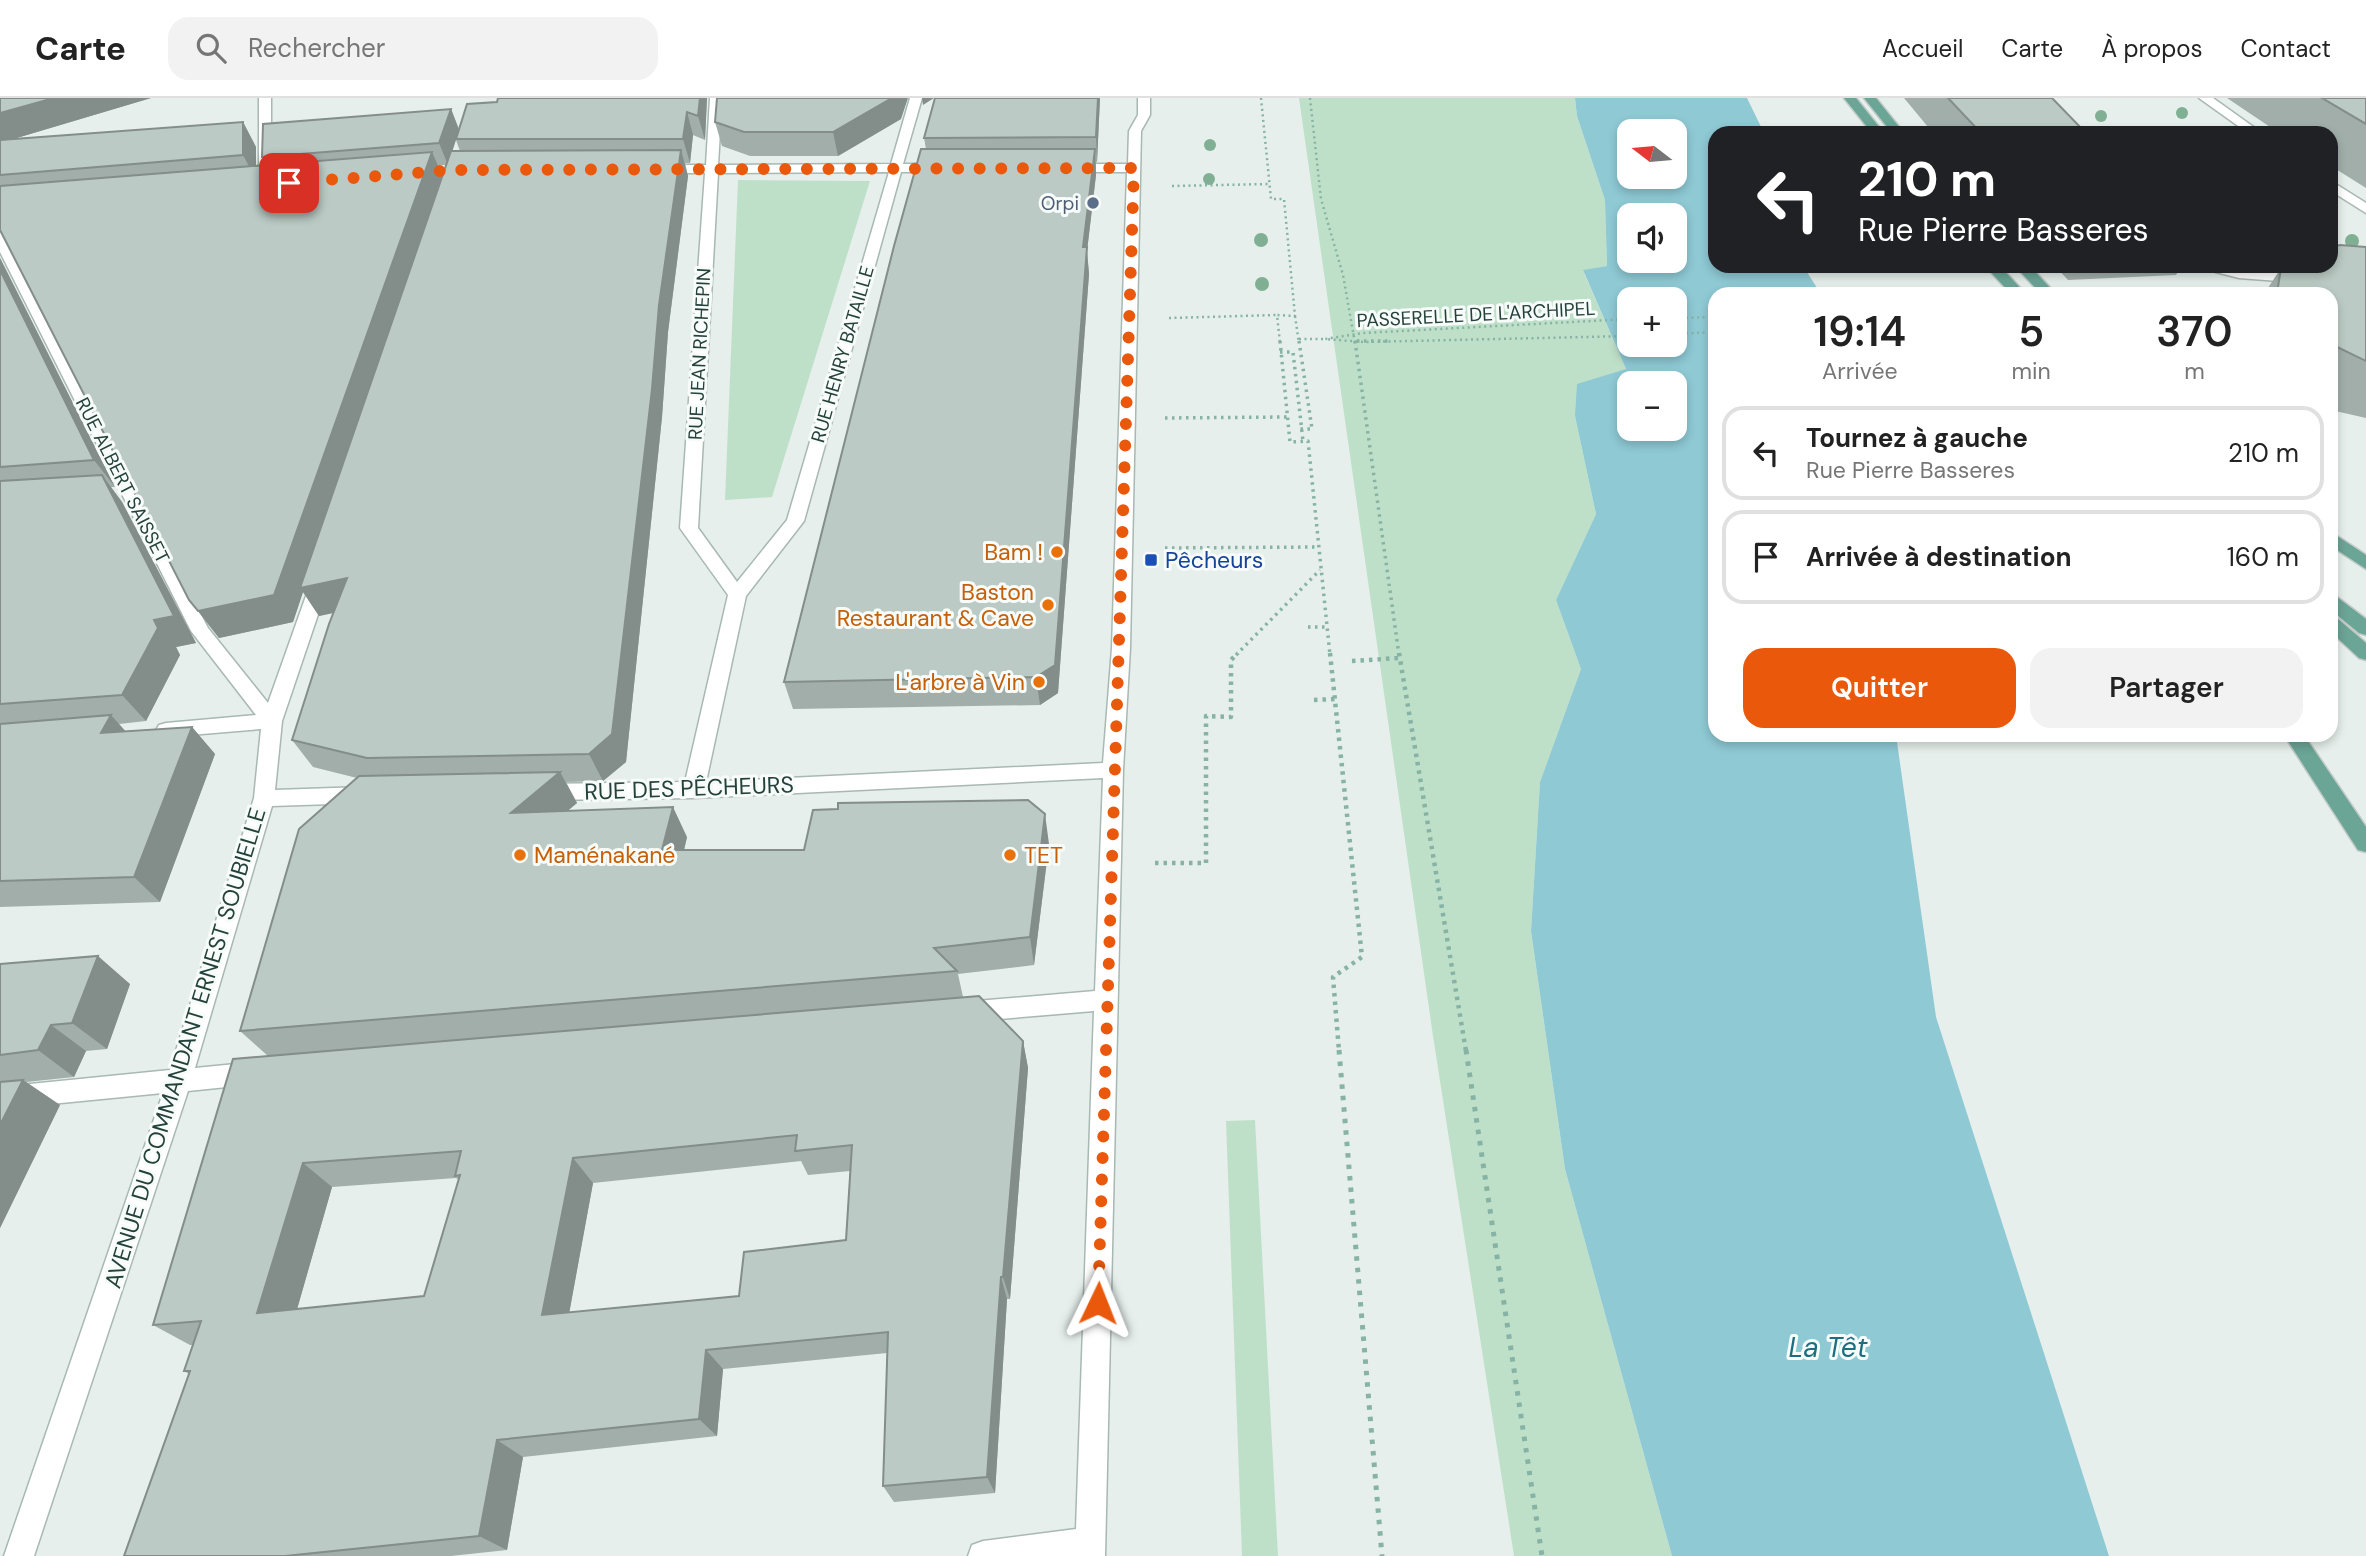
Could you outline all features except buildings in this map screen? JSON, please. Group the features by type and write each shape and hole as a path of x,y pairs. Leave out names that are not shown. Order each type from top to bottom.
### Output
{"main road":[{"path":"1850,98 1872,126"},
{"path":"1870,98 1892,126"},
{"path":"1999,273 2012,287"},
{"path":"2029,273 2042,287"},
{"path":"2338,543 2366,563"},
{"path":"2338,607 2366,629"},
{"path":"2338,628 2366,653"},
{"path":"2299,742 2366,844"}],"street":[{"path":"265,98 265,185"},
{"name":"RUE JEAN RICHEPIN","path":"716,98 690,528 737,595"},
{"name":"RUE HENRY BATAILLE","path":"737,595 795,521 916,98"},
{"path":"984,1556 1090,1549 1113,770 1121,648 1135,131 1144,115 1144,98"},
{"path":"2205,98 2246,126"},
{"path":"643,169 962,168"},
{"path":"1054,168 1134,168"},
{"path":"2338,190 2366,209"},
{"name":"RUE ALBERT SAISSET","path":"1,215 5,249 123,494 200,631 272,721"},
{"path":"2235,273 2315,279"},
{"name":"AVENUE DU COMMANDANT ERNEST SOUBIELLE","path":"19,1556 180,1079 264,798 272,721 328,558"},
{"path":"694,790 737,595"},
{"path":"151,731 272,721"},
{"name":"RUE DES PÊCHEURS","path":"516,793 694,790 1113,770"},
{"path":"264,798 379,795"},
{"path":"946,1014 1107,1000"},
{"path":"0,1098 280,1071"}],"path":[{"path":"1261,98 1271,199 1284,199 1295,316 1312,429 1300,429"},
{"path":"1310,98 1321,199 1343,275 1363,387 1399,658 1483,1151 1542,1556"},
{"path":"1184,184 1269,184"},
{"path":"1277,315 1290,442 1308,440 1362,957 1334,977 1382,1556"},
{"path":"1131,319 1295,316"},
{"path":"1687,318 1708,317"},
{"name":"PASSERELLE DE L'ARCHIPEL","path":"1325,339 1363,333 1617,321"},
{"path":"1687,333 1708,332"},
{"name":"PASSERELLE DE L'ARCHIPEL","path":"1299,339 1364,342 1617,337"},
{"path":"1280,352 1293,352 1303,441"},
{"path":"1127,418 1287,416"},
{"path":"1123,549 1318,547"},
{"path":"1111,835 1157,838 1155,864 1206,863 1206,716 1231,717 1231,660 1321,570"},
{"path":"1308,627 1327,627"},
{"path":"1352,661 1399,658"},
{"path":"1314,700 1335,699"}],"green space":[{"path":"1299,98 1575,98 1577,116 1605,200 1607,266 1583,271 1617,348 1617,357 1621,357 1626,369 1617,371 1617,377 1575,416 1596,514 1556,600 1581,669 1540,782 1531,931 1565,1169 1672,1556 1514,1556 1433,1036"},
{"path":"738,180 870,181 772,497 725,500"},
{"path":"1255,1120 1278,1556 1242,1556 1226,1121"}],"water":[{"name":"La Têt","path":"1575,98 1747,98 1761,126 1708,126 1708,273 1808,273 1816,287 1708,287 1708,742 1897,742 1936,1017 2109,1556 1672,1556 1565,1169 1531,931 1540,782 1581,669 1556,600 1596,514 1575,416 1577,384 1617,372 1617,441 1687,441 1687,371 1619,371 1626,369 1621,357 1687,357 1687,287 1617,287 1617,348 1583,270 1607,266 1605,200 1577,116"}],"place":[{"name":"Orpi","path":"1093,203"},
{"name":"Bam !","path":"1057,552"},
{"name":"Pêcheurs","path":"1151,560"},
{"name":"Baston Restaurant & Cave","path":"1048,605"},
{"name":"L'arbre à Vin","path":"1039,682"},
{"name":"Maménakané","path":"520,855"},
{"name":"TET","path":"1010,855"}],"route":[{"path":"289,183 454,170 1134,168 1121,648 1113,770 1098,1303"}]}
